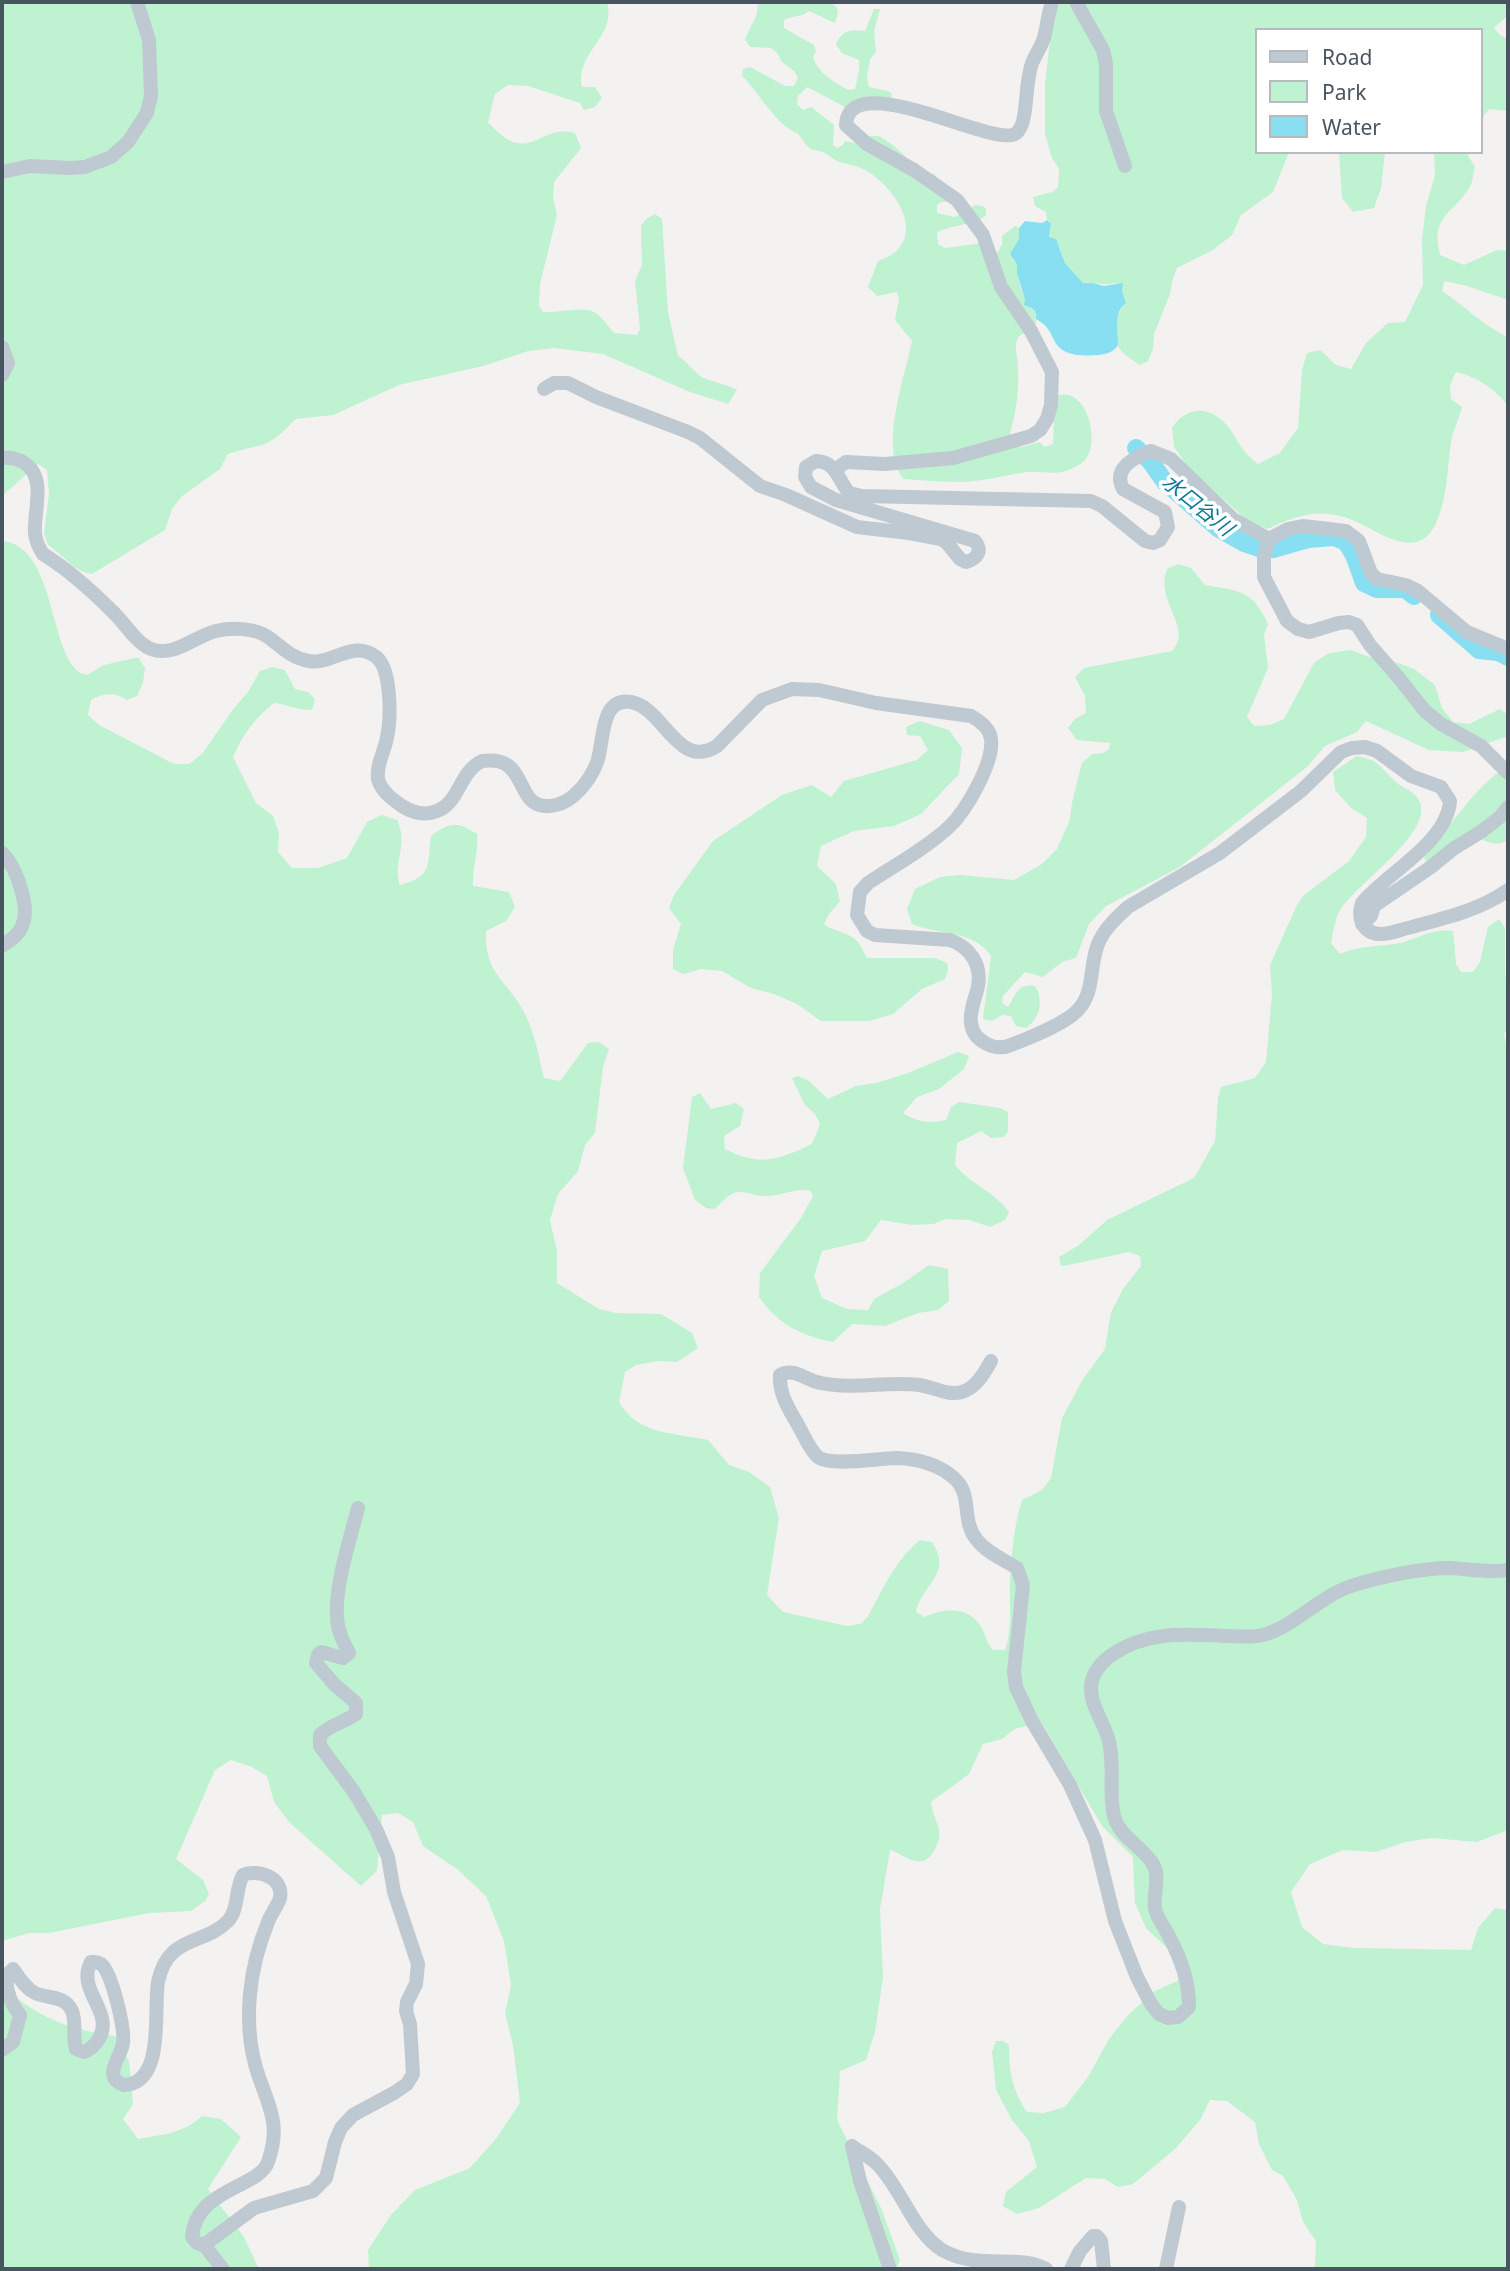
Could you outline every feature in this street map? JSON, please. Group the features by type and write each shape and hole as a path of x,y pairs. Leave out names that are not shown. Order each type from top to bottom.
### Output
{"street":[{"path":"2,172 30,166 85,167 111,157 128,142 147,113 151,96 149,40 137,2"},
{"path":"836,469 846,462 885,464 953,458 1031,436 1040,430 1047,419 1051,405 1052,372 1031,331 1001,287 983,235 957,200 914,170 867,144 846,125 846,117 851,108 875,104 910,108 997,136 1014,134 1020,129 1024,117 1026,88 1032,63 1042,43 1052,2"},
{"path":"1076,2 1103,50 1106,64 1106,111 1125,166"},
{"path":"2,347 8,363 2,375"},
{"path":"544,389 554,383 568,383 596,397 688,432 700,438 760,486 857,527 933,537 947,543 960,559 966,562 973,560 979,553 979,546 975,541 836,500 811,487 805,477 806,467 816,461 830,464 836,469 846,490 854,495 1091,501 1102,506 1145,541 1153,543 1160,540 1168,527 1165,512 1123,489 1120,484 1124,466 1151,452 1171,459 1233,519 1269,540"},
{"path":"2,458 9,457 23,462 35,474 38,483 35,534 43,554 91,592 150,648 168,651 218,630 231,629 257,632 291,655 304,660 316,662 354,650 377,657 386,676 389,711 387,740 378,769 378,779 389,796 414,813 425,814 445,806 454,796 467,771 482,761 506,763 522,790 542,806 565,802 586,782 596,764 607,714 622,702 641,705 686,748 701,753 717,746 762,700 792,689 819,690 876,703 971,716 980,721 990,734 990,752 976,788 963,810 951,825 933,840 867,883 856,904 860,923 875,935 950,940 960,943 967,950 973,957 979,974 971,1023 979,1039 988,1045 1006,1048 1069,1018 1078,1010 1089,989 1098,944 1119,915 1230,846 1301,791 1341,752 1352,748 1365,747 1387,757 1411,776 1441,788 1450,801 1444,820 1419,853 1362,904 1359,911 1362,924 1374,933 1383,934 1462,913 1508,890"},
{"path":"1508,649 1467,632 1418,591 1406,585 1377,579 1371,573 1359,541 1346,531 1303,526 1288,529 1269,540 1264,558 1264,577 1287,621 1298,629 1310,632 1339,623 1357,625 1370,645 1425,711 1441,724 1481,746 1508,773"},
{"path":"1362,924 1371,916 1374,906 1482,831 1508,807"},
{"path":"2,853 16,873 25,912 23,926 2,946"},
{"path":"991,1361 974,1385 963,1392 951,1393 924,1385 852,1387 821,1384 786,1372 780,1376 780,1381 783,1400 819,1458 839,1461 896,1458 937,1466 958,1481 964,1489 970,1528 976,1539 1017,1568 1021,1574 1023,1585 1014,1672 1016,1688 1070,1785 1095,1840 1115,1921 1137,1977 1151,2004 1159,2014 1168,2018 1178,2017 1189,2007 1189,1988 1186,1973 1155,1910 1156,1870 1144,1851 1121,1831 1115,1820 1113,1757 1108,1735 1091,1691 1091,1682 1100,1665 1122,1648 1156,1636 1263,1635 1281,1628 1351,1586 1449,1568 1491,1573 1508,1570"},
{"path":"204,2245 254,2208 313,2191 326,2178 341,2128 353,2115 407,2084 413,2074 410,2024 406,2011 407,2002 416,1984 418,1964 394,1892 388,1857 360,1801 320,1746 320,1735 325,1729 337,1726 356,1714 356,1703 334,1684 316,1663 321,1652 343,1658 349,1653 341,1637 336,1615 342,1571 358,1508"},
{"path":"2,2050 13,2042 20,2015 5,1995 3,1979 7,1972 13,1969 25,1986 35,1993 61,1999 71,2008 76,2049 84,2052 96,2043 103,2025 101,2012 87,1983 88,1968 94,1961 106,1970 121,2018 123,2047 115,2063 115,2079 124,2085 137,2082 146,2071 153,2049 157,2031 158,1983 164,1965 185,1942 211,1933 228,1920 236,1904 243,1875 248,1873 272,1877 278,1883 280,1897 262,1936 250,1993 249,2022 254,2063 274,2120 274,2136 268,2164 261,2172 208,2205 197,2221 192,2237 197,2243 204,2245 223,2269"},
{"path":"890,2269 860,2181 852,2146 876,2163 922,2231 942,2251 983,2265 1030,2264 1046,2269"},
{"path":"1166,2269 1179,2207"},
{"path":"1071,2269 1080,2251 1093,2236 1097,2236 1101,2241 1104,2269"}],"green space":[{"path":"2,2 607,2 609,14 606,25 584,64 581,75 582,87 595,87 602,98 595,107 584,110 580,103 528,86 508,85 495,94 488,122 502,136 514,142 524,143 562,132 575,133 581,148 554,182 553,198 557,215 540,284 539,306 543,312 589,310 600,316 614,333 637,335 640,329 635,281 642,265 641,226 655,214 662,219 668,312 678,356 702,377 737,390 728,404 690,392 603,354 554,348 528,351 483,366 399,385 333,415 295,419 272,440 228,454 220,469 181,497 172,509 165,530 92,574 79,570 48,545 44,533 49,494 47,470 38,464 2,496"},
{"path":"758,2 828,2 836,6 838,13 835,23 809,11 784,20 784,28 814,45 816,51 813,57 818,68 849,90 855,89 859,60 842,53 836,44 844,33 865,31 874,9 880,9 874,31 876,52 870,59 867,77 869,87 891,92 892,98 885,101 859,99 845,107 807,87 798,96 797,104 803,110 811,107 834,125 833,145 837,148 845,141 860,144 869,136 879,136 905,156 909,164 934,174 949,191 948,202 937,205 937,213 955,217 975,205 983,206 986,216 937,232 938,244 945,248 983,243 993,252 998,252 1002,236 1015,226 1019,228 1019,239 1012,259 1017,265 1022,291 1035,313 1036,325 1017,341 1018,391 1010,433 1015,446 1022,447 1039,442 1045,447 1053,444 1055,403 1059,395 1069,395 1084,408 1091,430 1090,452 1081,463 1061,472 1028,472 967,482 904,479 893,450 893,432 912,341 895,320 899,299 897,292 877,296 868,287 878,261 894,253 903,243 906,230 904,217 899,204 879,180 863,169 837,161 810,148 798,134 778,119 742,76 743,69 750,67 785,86 794,86 798,78 771,48 750,47 745,39 757,14"},
{"path":"1054,2 1508,2 1508,15 1494,28 1508,39 1508,111 1489,109 1482,118 1482,28 1254,28 1254,154 1288,154 1273,192 1241,215 1232,235 1213,250 1177,268 1154,334 1153,349 1148,361 1140,365 1118,346 1118,316 1126,303 1122,291 1115,283 1083,283 1065,263 1060,248 1049,237 1051,224 1047,220 1046,212 1035,206 1033,197 1052,192 1058,187 1059,169 1051,156 1045,133 1045,85"},
{"path":"1339,154 1385,154 1381,188 1374,208 1353,212 1342,198"},
{"path":"1434,154 1467,154 1475,167 1470,186 1441,223 1438,231 1440,255 1464,265 1497,250 1508,251 1508,300 1444,281 1442,291 1508,337 1508,406 1485,384 1456,372 1450,385 1451,399 1462,407 1451,442 1443,501 1437,521 1428,535 1417,542 1405,543 1392,539 1352,520 1331,514 1303,516 1268,529 1251,524 1189,468 1174,447 1172,428 1185,415 1208,412 1223,421 1258,464 1280,453 1298,428 1302,370 1307,353 1320,350 1336,365 1351,369 1366,343 1388,323 1405,322 1423,285 1422,240 1426,206 1435,175"},
{"path":"2,541 21,548 34,563 44,584 65,652 74,667 87,675 104,665 139,658 145,668 143,683 137,696 127,700 113,695 96,698 91,700 88,715 99,725 174,764 189,764 202,754 248,692 260,671 272,667 285,670 295,689 308,692 315,699 312,710 274,703 250,727 233,757 256,803 273,816 279,833 278,852 292,868 318,868 347,858 367,822 381,815 397,820 400,829 400,885 411,882 423,873 428,862 431,836 438,831 459,825 477,834 473,886 509,892 515,907 506,921 486,931 489,958 498,976 525,1014 544,1078 560,1081 588,1043 599,1042 609,1049 603,1067 595,1133 585,1145 578,1171 558,1194 550,1220 557,1251 557,1283 599,1309 616,1313 661,1314 692,1333 698,1348 677,1362 658,1361 636,1365 625,1372 619,1402 627,1413 647,1427 708,1440 729,1465 749,1472 770,1487 779,1518 767,1595 783,1612 847,1626 860,1624 867,1618 896,1566 920,1540 932,1542 939,1562 938,1571 916,1612 924,1617 948,1611 964,1613 978,1622 993,1650 1005,1650 1010,1623 1013,1548 1022,1500 1042,1490 1051,1478 1062,1418 1083,1379 1105,1349 1111,1312 1123,1289 1141,1266 1140,1256 1129,1252 1061,1266 1059,1257 1079,1245 1107,1220 1194,1178 1215,1141 1221,1087 1255,1078 1266,1062 1272,994 1270,965 1304,895 1349,861 1366,837 1367,818 1351,808 1335,790 1333,772 1357,756 1365,758 1376,762 1399,784 1416,795 1420,802 1421,815 1415,829 1390,859 1347,901 1339,912 1331,943 1340,954 1400,943 1432,932 1453,931 1456,964 1461,972 1473,972 1480,962 1488,927 1499,919 1505,928 1505,974 1508,990 1508,1027 1504,1034 1508,1057 1508,1830 1477,1842 1432,1838 1405,1842 1376,1852 1343,1850 1310,1864 1291,1892 1302,1927 1323,1944 1353,1948 1471,1950 1478,1928 1495,1908 1508,1910 1508,2269 1312,2269 1315,2265 1316,2241 1303,2222 1297,2200 1283,2176 1272,2170 1259,2144 1255,2122 1227,2101 1210,2100 1200,2120 1176,2148 1133,2184 1118,2187 1105,2179 1086,2178 1039,2208 1017,2214 1003,2206 1006,2192 1037,2167 1029,2141 1012,2120 996,2090 992,2052 996,2041 1009,2045 1012,2080 1027,2112 1044,2113 1065,2107 1088,2077 1109,2039 1129,2014 1155,1991 1177,1981 1181,1974 1170,1951 1146,1928 1135,1903 1133,1857 1102,1826 1041,1722 1015,1729 1002,1739 983,1744 969,1774 931,1802 939,1834 937,1846 926,1860 916,1861 890,1850 880,1909 883,1977 875,2032 866,2060 840,2071 837,2120 881,2208 900,2260 896,2269 369,2269 368,2250 391,2215 415,2190 470,2168 495,2140 520,2103 513,2045 505,2013 511,1985 504,1941 486,1896 457,1869 423,1846 413,1822 398,1813 382,1815 377,1871 361,1886 290,1823 274,1802 267,1776 252,1767 231,1760 215,1770 176,1859 203,1880 209,1894 205,1901 191,1911 149,1913 49,1933 29,1933 2,1941"},
{"path":"1178,564 1191,568 1205,585 1236,591 1250,598 1257,604 1268,624 1264,635 1268,668 1247,717 1254,726 1270,725 1284,719 1314,663 1329,653 1351,650 1414,669 1435,685 1442,708 1453,722 1469,724 1500,709 1508,715 1508,736 1463,752 1429,750 1366,721 1357,732 1325,746 1308,766 1180,867 1106,906 1089,924 1076,958 1062,962 1043,977 1025,972 1003,996 1002,1003 1008,1007 1021,988 1035,986 1039,1009 1035,1019 1026,1028 1016,1026 1011,1016 1002,1015 992,1021 983,1019 991,956 984,948 965,937 912,924 907,909 915,889 940,877 960,875 1014,880 1042,864 1057,849 1069,822 1082,763 1092,754 1103,753 1109,749 1110,743 1077,740 1068,728 1075,719 1086,713 1085,696 1075,677 1084,668 1172,651 1178,642 1179,633 1167,599 1165,579 1167,569"},
{"path":"920,721 949,730 962,748 959,774 921,814 894,826 854,831 821,846 817,866 836,884 840,901 824,924 854,938 867,958 935,958 947,963 945,979 922,989 893,1014 869,1021 821,1021 797,1004 751,988 722,971 701,969 683,974 673,969 673,950 681,924 669,908 674,895 713,841 782,795 812,785 831,797 844,781 917,760 928,750 920,736 907,735 906,727"},
{"path":"1508,765 1508,840 1494,843 1471,834 1426,863 1424,856 1463,808 1484,785"},
{"path":"958,1052 969,1056 964,1069 939,1089 917,1097 903,1113 929,1122 946,1120 951,1107 959,1102 1000,1108 1008,1112 1008,1131 1004,1137 991,1138 981,1131 957,1143 955,1165 1003,1205 1009,1212 1005,1220 990,1227 970,1220 945,1219 934,1224 913,1225 881,1220 865,1241 822,1251 814,1276 822,1298 847,1309 868,1310 874,1299 929,1265 948,1269 949,1301 938,1310 918,1313 885,1326 852,1324 833,1342 810,1336 783,1322 759,1297 760,1273 801,1218 813,1196 811,1191 800,1190 773,1196 738,1192 728,1196 715,1209 706,1208 695,1200 683,1168 692,1097 700,1093 711,1109 736,1103 744,1109 740,1126 724,1136 725,1149 749,1158 769,1159 812,1144 820,1124 815,1114 805,1105 792,1078 798,1076 809,1081 828,1099 856,1086 908,1073"},
{"path":"17,1998 39,2013 63,2024 115,2036 129,2061 133,2104 123,2119 138,2139 180,2130 202,2116 221,2119 241,2137 208,2189 244,2237 259,2269 2,2269 2,1999"}],"water":[{"path":"1047,220 1051,224 1049,237 1056,239 1065,263 1083,283 1104,286 1123,283 1122,291 1126,303 1119,311 1118,345 1110,352 1079,355 1062,350 1043,323 1036,319 1035,311 1024,305 1017,265 1010,254 1019,239 1019,228 1025,221 1042,223"}],"waterway":[{"name":"水口谷川","path":"1136,448 1150,461 1165,482 1219,529 1244,543 1273,549 1308,539 1334,537 1346,542 1364,583 1377,589 1405,589 1414,596"},
{"name":"水口谷川","path":"1439,615 1479,650 1498,652 1508,657"}]}
